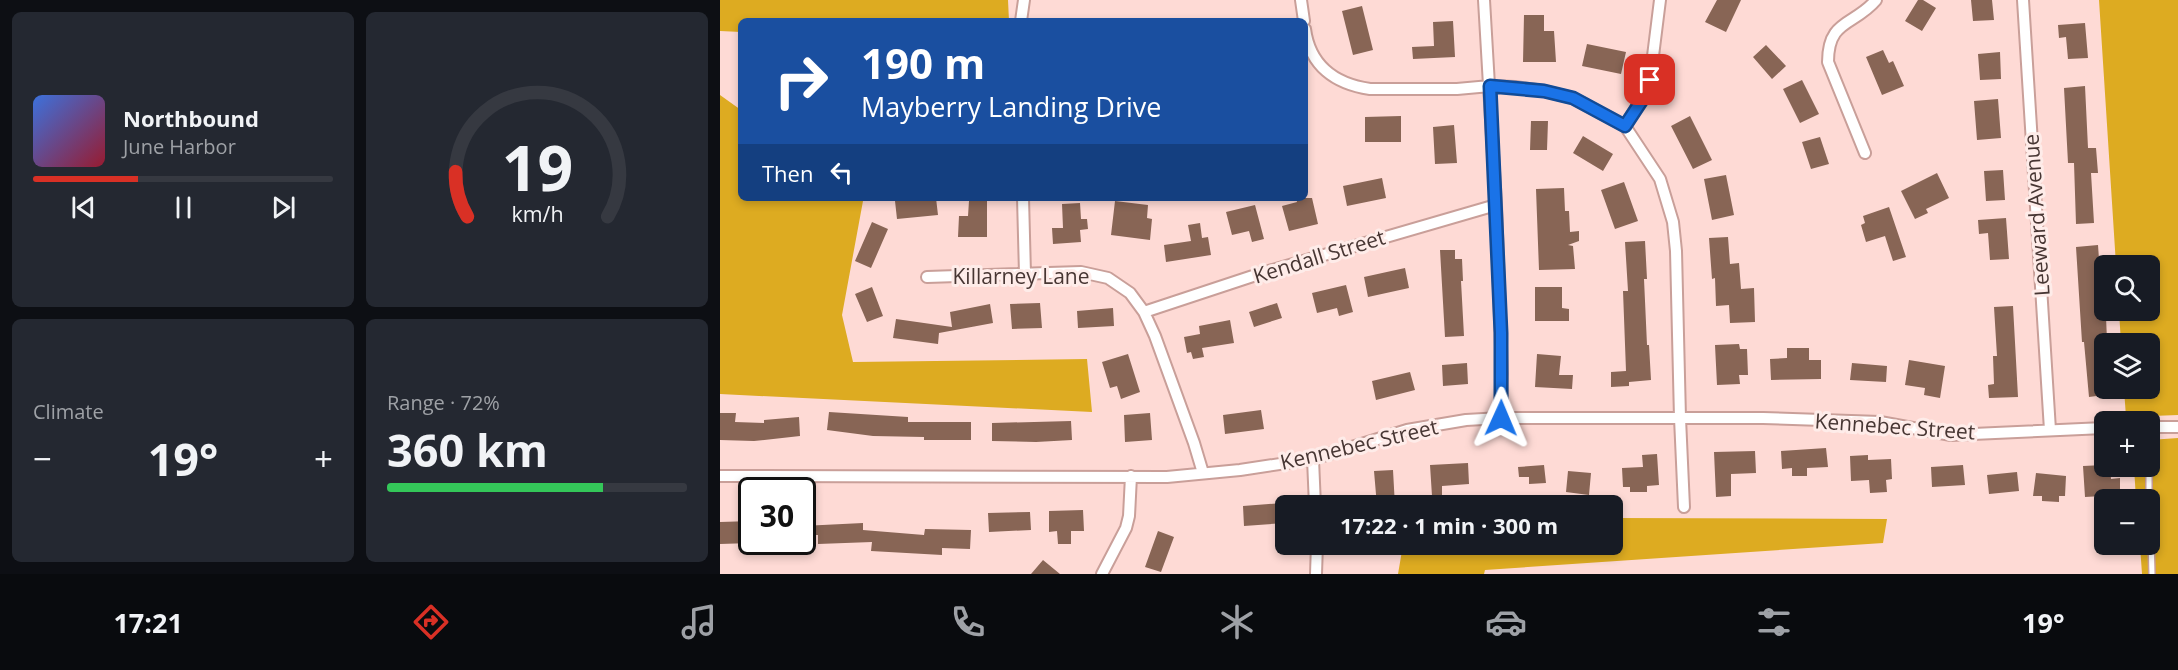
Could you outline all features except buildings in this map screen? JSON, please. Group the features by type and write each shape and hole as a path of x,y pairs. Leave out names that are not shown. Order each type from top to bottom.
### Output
{"street":[{"path":"1022,18 1024,0"},
{"path":"1301,0 1304,18"},
{"path":"1484,0 1496,205 1502,374 1501,418"},
{"path":"1625,126 1646,94 1650,80 1660,0"},
{"path":"1865,153 1828,62 1828,46 1834,33 1869,8 1876,0"},
{"name":"Leeward Avenue","path":"2022,0 2050,430"},
{"path":"1308,45 1312,54 1330,75 1356,87 1413,89 1490,86 1544,91 1573,98 1625,126 1660,179 1673,222 1676,251 1684,507"},
{"path":"1023,201 1025,274"},
{"name":"Kendall Street","path":"1144,312 1262,273 1496,205"},
{"name":"Killarney Lane","path":"927,277 1081,272 1108,278 1130,293 1144,312 1194,443 1203,473"},
{"name":"Kennebec Street","path":"720,476 1167,477 1313,459 1407,430 1466,420 1501,418 1763,418 1880,422 1952,435 2094,428"},
{"path":"2160,427 2178,426"},
{"path":"1313,459 1315,495"},
{"path":"1102,574 1126,528 1131,476"},
{"path":"1316,574 1317,555"}],"lane":[{"path":"2151,555 2152,574"}],"shaded area":[{"path":"720,0 1008,0 1009,18 738,18 738,32 720,31"},
{"path":"2099,0 2178,0 2178,415 2160,416 2160,411 2126,411 2125,399 2160,399 2160,333 2120,333 2120,321 2160,321 2160,255 2115,255"},
{"path":"720,95 738,108 738,201 863,201 842,315 853,362 1087,359 1092,412 720,394"},
{"path":"2178,438 2178,574 2142,574 2141,555 2160,555 2160,489 2135,489 2135,477 2160,477 2160,439"},
{"path":"1623,518 1887,519 1883,543 1485,570 1484,574 1398,574 1401,555 1623,555"}],"route":[{"path":"1501,418 1501,333 1490,86 1544,91 1573,98 1625,126 1646,94 1650,80"}]}
